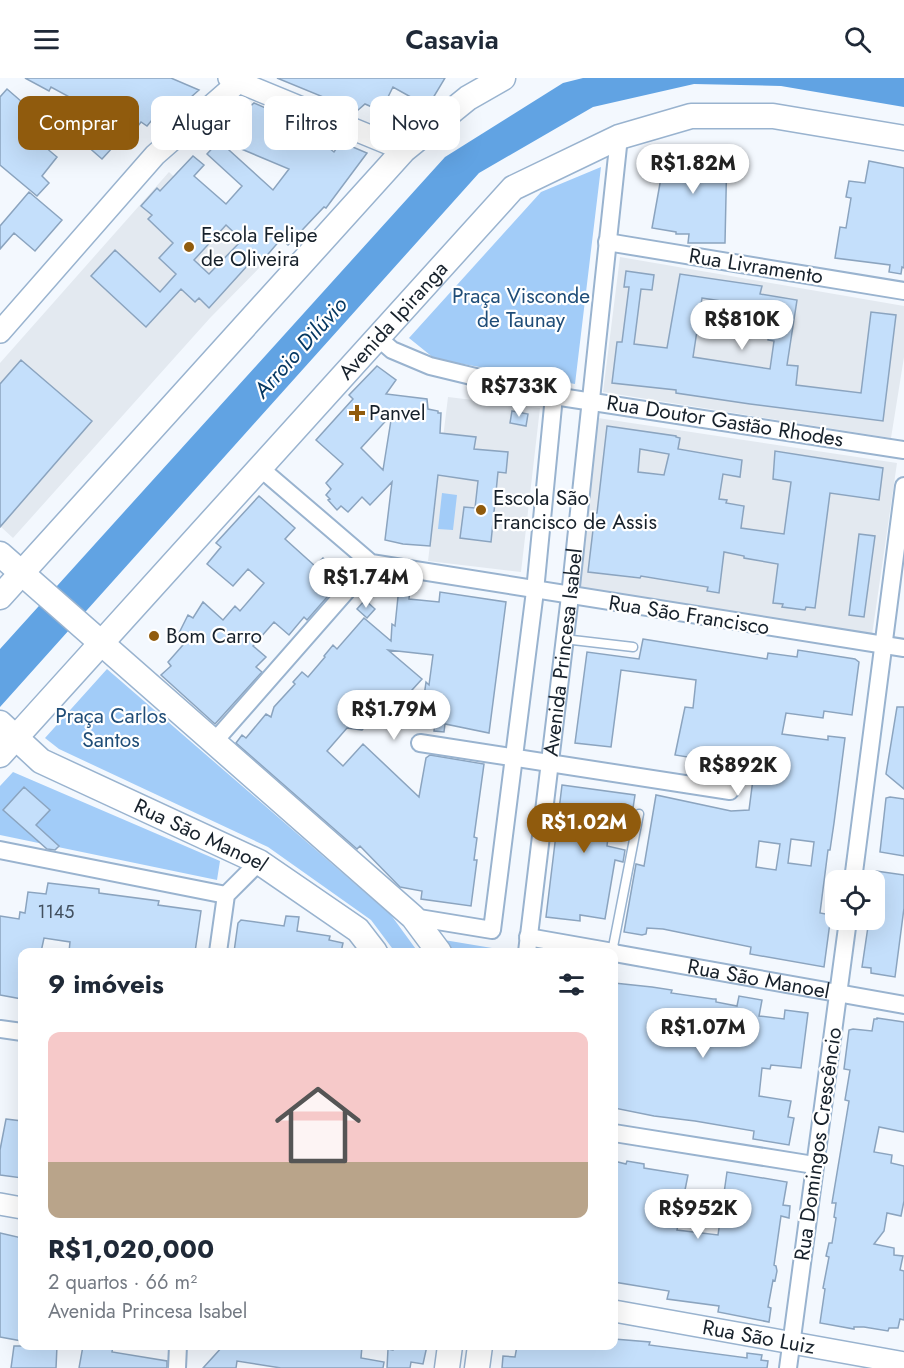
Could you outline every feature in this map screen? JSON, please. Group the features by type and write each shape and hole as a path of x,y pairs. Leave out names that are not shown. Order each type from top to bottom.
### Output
{"main road":[{"path":"460,104 503,78"},
{"name":"Avenida Ipiranga","path":"5,738 93,635 127,614 513,188 619,137 691,116 773,116 904,138"},
{"path":"0,597 404,150"},
{"path":"0,554 413,917 436,948"},
{"path":"127,614 126,648 132,669"},
{"name":"Rua São Manoel","path":"5,738 41,761 259,862 358,930 372,948"},
{"path":"447,1368 449,1350"},
{"path":"477,1368 479,1350"}],"street":[{"path":"0,332 155,155 237,79 370,136"},
{"name":"Avenida Princesa Isabel","path":"527,945 570,596 619,137"},
{"name":"Rua Livramento","path":"607,242 904,291"},
{"name":"Rua Doutor Gastão Rhodes","path":"377,337 392,350 430,366 554,396 904,450"},
{"name":"Avenida Princesa Isabel","path":"413,917 492,930 535,591 554,396"},
{"path":"213,743 371,563 259,467"},
{"path":"854,870 904,486"},
{"name":"Rua São Francisco","path":"371,563 535,591 904,648"},
{"path":"420,743 730,791"},
{"name":"Rua São Manoel","path":"0,850 226,895"},
{"path":"219,948 226,895 259,862"},
{"name":"Rua Domingos Crescêncio","path":"788,1368 847,930"},
{"name":"Rua São Manoel","path":"527,945 564,948"},
{"name":"Rua São Manoel","path":"618,953 904,1005"},
{"path":"0,1029 18,1031"},
{"path":"618,1133 814,1165"},
{"path":"0,1204 18,1207"},
{"name":"Rua São Luiz","path":"618,1312 904,1363"},
{"path":"177,1368 178,1350"}],"lane":[{"path":"564,639 633,647"},
{"path":"614,948 639,814"}],"shaded area":[{"path":"169,172 265,262 210,318 13,538 0,526 0,363"},
{"path":"620,257 904,306 904,357 891,438 603,392"},
{"name":"Escola São Francisco de Assis","path":"448,397 540,408 521,572 428,561"},
{"path":"598,418 897,463 872,635 578,589"}],"green space":[{"name":"Praça Visconde de Taunay","path":"601,167 575,384 435,359 409,338 541,192"},
{"path":"442,493 457,495 453,530 438,529"},
{"name":"Praça Carlos Santos","path":"107,669 391,915 415,948 392,948 371,920 268,847 59,749 45,738"},
{"path":"13,772 220,861 217,880 0,835 0,786"},
{"path":"444,940 492,948 451,948"}],"water":[{"name":"Arroio Dilúvio","path":"583,78 904,78 904,107 781,86 694,84 593,107 479,173 0,707 0,649 445,157 460,150 460,148 563,83"}],"building":[{"path":"25,78 171,78 199,90 192,96 151,96 151,121 147,126 141,122 139,125 139,96 68,96 51,87 49,91"},
{"path":"277,78 445,78 434,96 409,96 393,87 388,96 370,96 370,106 365,104 358,110 358,96 321,96"},
{"path":"7,89 18,99 18,150 49,150 57,157 42,176 49,183 37,196 0,165 0,97"},
{"path":"254,103 264,107 264,150 331,150 334,152 335,150 358,149 367,153 326,208 324,207 288,245 281,239 263,260 257,255 209,308 199,298 195,302 181,289 146,327 91,276 115,250 160,292 176,274 159,258 173,243 148,219 152,215 141,206 157,188 160,191 193,156 204,165 194,176 226,204 242,186 207,154 211,150 229,150 273,190 289,169 244,150 252,150 252,105","holes":["226,225 242,240 209,274 194,260"]},
{"path":"680,148 679,155 692,150 727,150 725,243 688,243 689,234 676,234 676,232 652,228 666,150"},
{"path":"92,150 110,150 102,159"},
{"path":"869,161 904,168 904,268 902,267 901,274 889,272 890,265 835,258 840,227 846,228 851,198 846,197 849,181 865,183"},
{"path":"29,192 62,220 35,251 14,233 0,249 0,226"},
{"path":"626,271 654,275 652,290 641,289 634,344 667,348 680,274 762,286 760,294 797,300 787,365 798,366 796,385 861,393 871,312 896,315 883,421 676,393 676,390 612,383 617,342 622,342 629,287 624,287","holes":["702,298 772,309 768,340 774,341 770,369 693,357"]},
{"path":"21,360 92,421 0,527 0,384"},
{"path":"377,366 396,380 386,394 427,399 428,409 441,413 440,433 476,437 474,449 508,452 506,473 498,472 491,542 460,538 464,507 475,508 478,481 438,475 430,546 385,540 392,482 370,505 362,497 348,512 341,506 337,510 328,500 330,499 326,495 331,489 326,483 343,464 316,440 353,399 349,395","holes":["392,414 383,470 361,448"]},
{"path":"512,411 528,414 526,426 510,423"},
{"path":"607,426 676,436 680,438 678,449 742,460 740,477 723,474 719,499 727,500 726,503 744,506 741,528 784,534 791,482 773,479 775,451 883,468 879,500 830,493 815,608 806,607 805,610 782,607 783,604 773,603 778,564 724,552 719,593 707,591 708,587 641,576 640,578 588,572 595,513 597,513","holes":["640,449 669,454 664,475 638,472"]},
{"path":"259,496 295,528 285,539 315,566 323,558 343,575 334,584 335,588 307,620 304,617 289,635 274,622 253,646 266,657 256,667 262,672 215,724 161,675 171,666 168,662 190,637 179,633 188,615 193,618 203,602 223,620 235,606 240,611 264,583 248,569 233,586 207,564 221,547 216,543"},
{"path":"859,534 875,536 864,617 849,615"},
{"path":"399,587 410,589 409,599 439,602 440,592 506,602 489,733 445,724 444,732 434,731 436,712 422,711 426,682 429,685 433,655 388,650 422,679 381,724 373,718 362,730 347,728 327,751 343,766 363,744 419,797 426,758 430,755 484,764 474,837 477,838 474,860 477,860 471,906 421,899 422,891 400,887 360,846 357,849 236,743 242,735 246,738 266,714 271,717 274,707 295,684 293,682 302,672 308,677 333,645 337,649 364,618 391,641"},
{"path":"365,600 375,609 367,618 357,609"},
{"path":"643,639 767,659 768,653 797,657 798,650 855,659 859,662 852,715 824,711 823,718 786,713 782,734 828,740 828,736 845,738 820,913 825,914 825,930 829,930 824,967 750,954 751,947 663,929 647,928 646,934 642,935 624,932 636,864 644,866 656,795 731,811 749,810 753,779 686,768 688,757 675,755 685,707 693,708 696,680 621,670 611,747 575,743 587,652 639,659","holes":["791,839 814,842 811,866 788,863","759,841 780,844 776,870 756,867"]},
{"path":"897,707 904,707 904,789 886,774"},
{"path":"562,785 635,795 633,808 612,804 607,846 625,850 623,862 615,860 605,919 580,915 580,921 546,917"},
{"path":"24,787 50,810 36,825 59,846 55,850 47,849 3,810"},
{"path":"886,798 904,799 904,856 880,852"},
{"path":"885,872 904,875 904,908 895,977 871,973 871,968 862,967 868,930 885,930"},
{"path":"48,883 99,889 99,893 159,901 158,905 201,911 196,948 69,948 70,942 44,938 42,948 18,948 18,998 0,995 0,916 19,919 20,912 25,913 28,892 46,894"},
{"path":"286,916 299,917 297,931 330,936 329,940 343,943 342,948 235,948 238,923 241,920 284,926"},
{"path":"618,983 672,990 671,993 716,999 716,1002 737,1006 739,996 762,1000 759,1016 784,1019 785,1010 808,1013 801,1068 771,1065 770,1069 762,1068 759,1096 791,1101 788,1117 794,1118 789,1145 753,1139 754,1131 618,1109"},
{"path":"874,1019 904,1022 904,1132 879,1127 874,1152 892,1155 891,1163 904,1166 904,1201 901,1216 887,1213 884,1231 874,1244 894,1248 894,1255 903,1256 900,1270 904,1271 904,1320 900,1319 898,1328 889,1328 888,1331 864,1327 854,1327 854,1329 820,1323 829,1257 826,1256 829,1243 832,1243 836,1218 834,1217 836,1203 832,1203 849,1101 845,1100 850,1070 844,1069 849,1030 872,1031"},
{"path":"6,1119 18,1120 18,1177 0,1175 0,1150"},
{"path":"618,1162 644,1164 644,1168 688,1175 677,1230 718,1235 727,1172 787,1182 783,1205 790,1206 789,1218 781,1216 774,1265 777,1271 768,1307 771,1308 769,1322 718,1312 719,1306 667,1299 669,1291 618,1283"},
{"path":"0,1233 18,1237 18,1340 0,1337"},
{"path":"618,1339 650,1342 649,1345 747,1358 747,1353 762,1355 761,1360 768,1361 767,1368 502,1368 503,1356 515,1357 516,1350 618,1350"},
{"path":"14,1346 18,1346 18,1350 57,1350 56,1368 11,1368"},
{"path":"82,1350 112,1350 112,1352 167,1361 167,1368 79,1368"},
{"path":"219,1350 362,1350 361,1358 384,1362 383,1368 281,1368 237,1361 236,1368 203,1368"},
{"path":"388,1350 426,1350 423,1364 411,1362 410,1368 387,1368"}],"place":[{"name":"Escola Felipe de Oliveira","path":"189,247"},
{"name":"Panvel","path":"357,413"},
{"name":"Escola São Francisco de Assis","path":"481,510"},
{"name":"Bom Carro","path":"154,636"}]}
